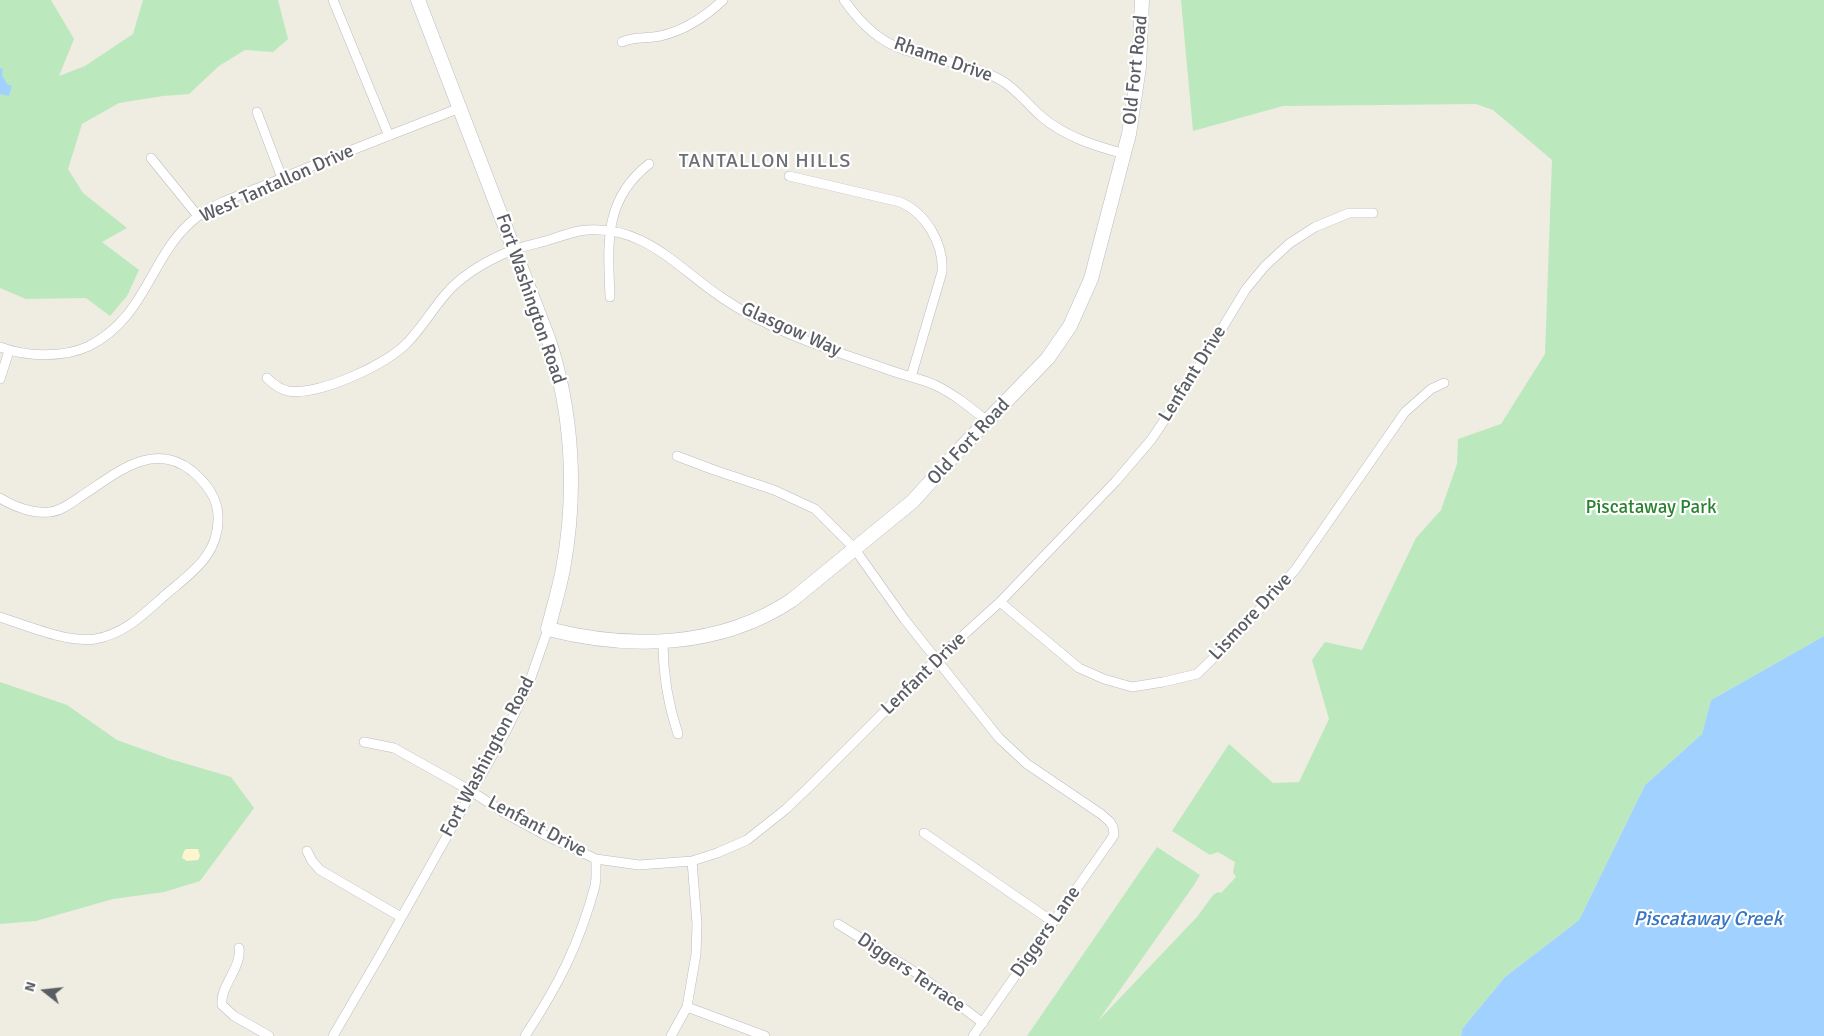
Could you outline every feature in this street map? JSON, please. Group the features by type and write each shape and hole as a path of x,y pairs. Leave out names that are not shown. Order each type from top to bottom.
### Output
{"main road":[{"name":"Fort Washington Road","path":"418,0 515,250 561,380 568,428 570,497 563,570 548,629"},
{"name":"Old Fort Road","path":"548,629 592,639 627,642 663,642 736,628 772,612 792,600 913,501 986,421 1048,358 1070,326 1091,279 1125,154 1136,94 1142,0"}],"street":[{"path":"333,0 389,136"},
{"path":"622,42 629,38 658,36 671,32 698,19 723,0"},
{"name":"Rhame Drive","path":"844,0 868,27 895,46 972,68 993,76 1012,87 1043,118 1064,132 1091,144 1125,154"},
{"name":"West Tantallon Drive","path":"0,348 10,351 42,354 81,349 102,338 131,312 176,237 198,216 282,178 460,108"},
{"path":"257,112 282,178"},
{"path":"151,158 198,216"},
{"path":"610,296 610,230 612,216 622,194 634,177 649,164"},
{"path":"789,176 900,202 916,211 932,233 940,248 943,263 942,272 929,323 911,377"},
{"name":"Lenfant Drive","path":"364,742 394,748 471,791 503,812 545,835 596,859 638,865 692,861 747,840 786,809 937,659 1000,602 1116,481 1151,440 1184,391 1246,289 1265,266 1290,243 1315,227 1349,213 1373,213"},
{"name":"Glasgow Way","path":"267,378 286,391 316,390 382,362 398,352 408,342 442,297 468,273 515,250 574,232 610,230 657,248 720,296 772,327 936,386 966,404 986,421"},
{"path":"0,379 10,351"},
{"name":"Lismore Drive","path":"1000,602 1079,668 1104,679 1132,687 1198,674 1229,643 1294,570 1405,412 1431,389 1444,383"},
{"path":"677,456 774,490 815,509 854,548 905,620 937,659"},
{"path":"0,498 33,511 54,511 73,502 129,466 148,459 156,459 185,466 203,482 215,501 218,524 215,540 209,553 199,565 138,619 113,634 95,639 76,640 0,617"},
{"name":"Fort Washington Road","path":"333,1036 506,731 528,686 548,629"},
{"path":"663,642 664,680 678,734"},
{"name":"Diggers Lane","path":"937,659 999,738 1011,750 1027,764 1101,814 1114,827 1114,835 1110,841 974,1036"},
{"path":"924,833 1053,922"},
{"path":"307,851 312,861 320,870 401,917"},
{"path":"525,1036 564,972 578,941 595,886 596,859"},
{"path":"671,1036 687,1008 696,954 697,935 692,861"},
{"name":"Diggers Terrace","path":"838,924 918,974 982,1023"},
{"path":"239,948 238,958 221,997 222,1005 234,1016 269,1036"},
{"path":"687,1008 765,1036"}],"green space":[{"path":"0,0 51,0 74,39 59,76 85,66 133,34 143,0 278,0 288,39 273,52 245,50 219,66 189,94 119,103 82,124 68,169 83,193 127,228 102,242 139,270 127,296 110,316 86,298 26,299 0,288"},
{"name":"Piscataway Park","path":"1181,0 1824,0 1824,636 1711,700 1702,734 1645,785 1579,920 1505,977 1462,1029 1461,1036 1027,1036 1157,847 1200,875 1098,1021 1197,917 1213,895 1218,892 1221,893 1236,877 1233,872 1235,862 1218,852 1210,855 1172,831 1229,744 1273,783 1299,782 1329,719 1312,660 1325,642 1362,650 1416,538 1441,510 1457,464 1458,439 1501,424 1545,354 1552,160 1493,110 1476,104 1283,106 1193,131"},
{"path":"0,682 67,705 117,740 170,759 231,777 254,808 200,881 164,892 113,899 36,921 0,924"}],"sand":[{"path":"186,849 198,849 200,856 198,860 187,861 182,858"}],"water":[{"path":"0,68 3,69 2,75 7,84 12,86 9,96 0,94"},
{"name":"Piscataway Creek","path":"1824,636 1824,1036 1461,1036 1462,1029 1505,977 1579,920 1645,785 1702,734 1711,700"}],"district":[{"name":"TANTALLON HILLS","path":"765,162"}]}
